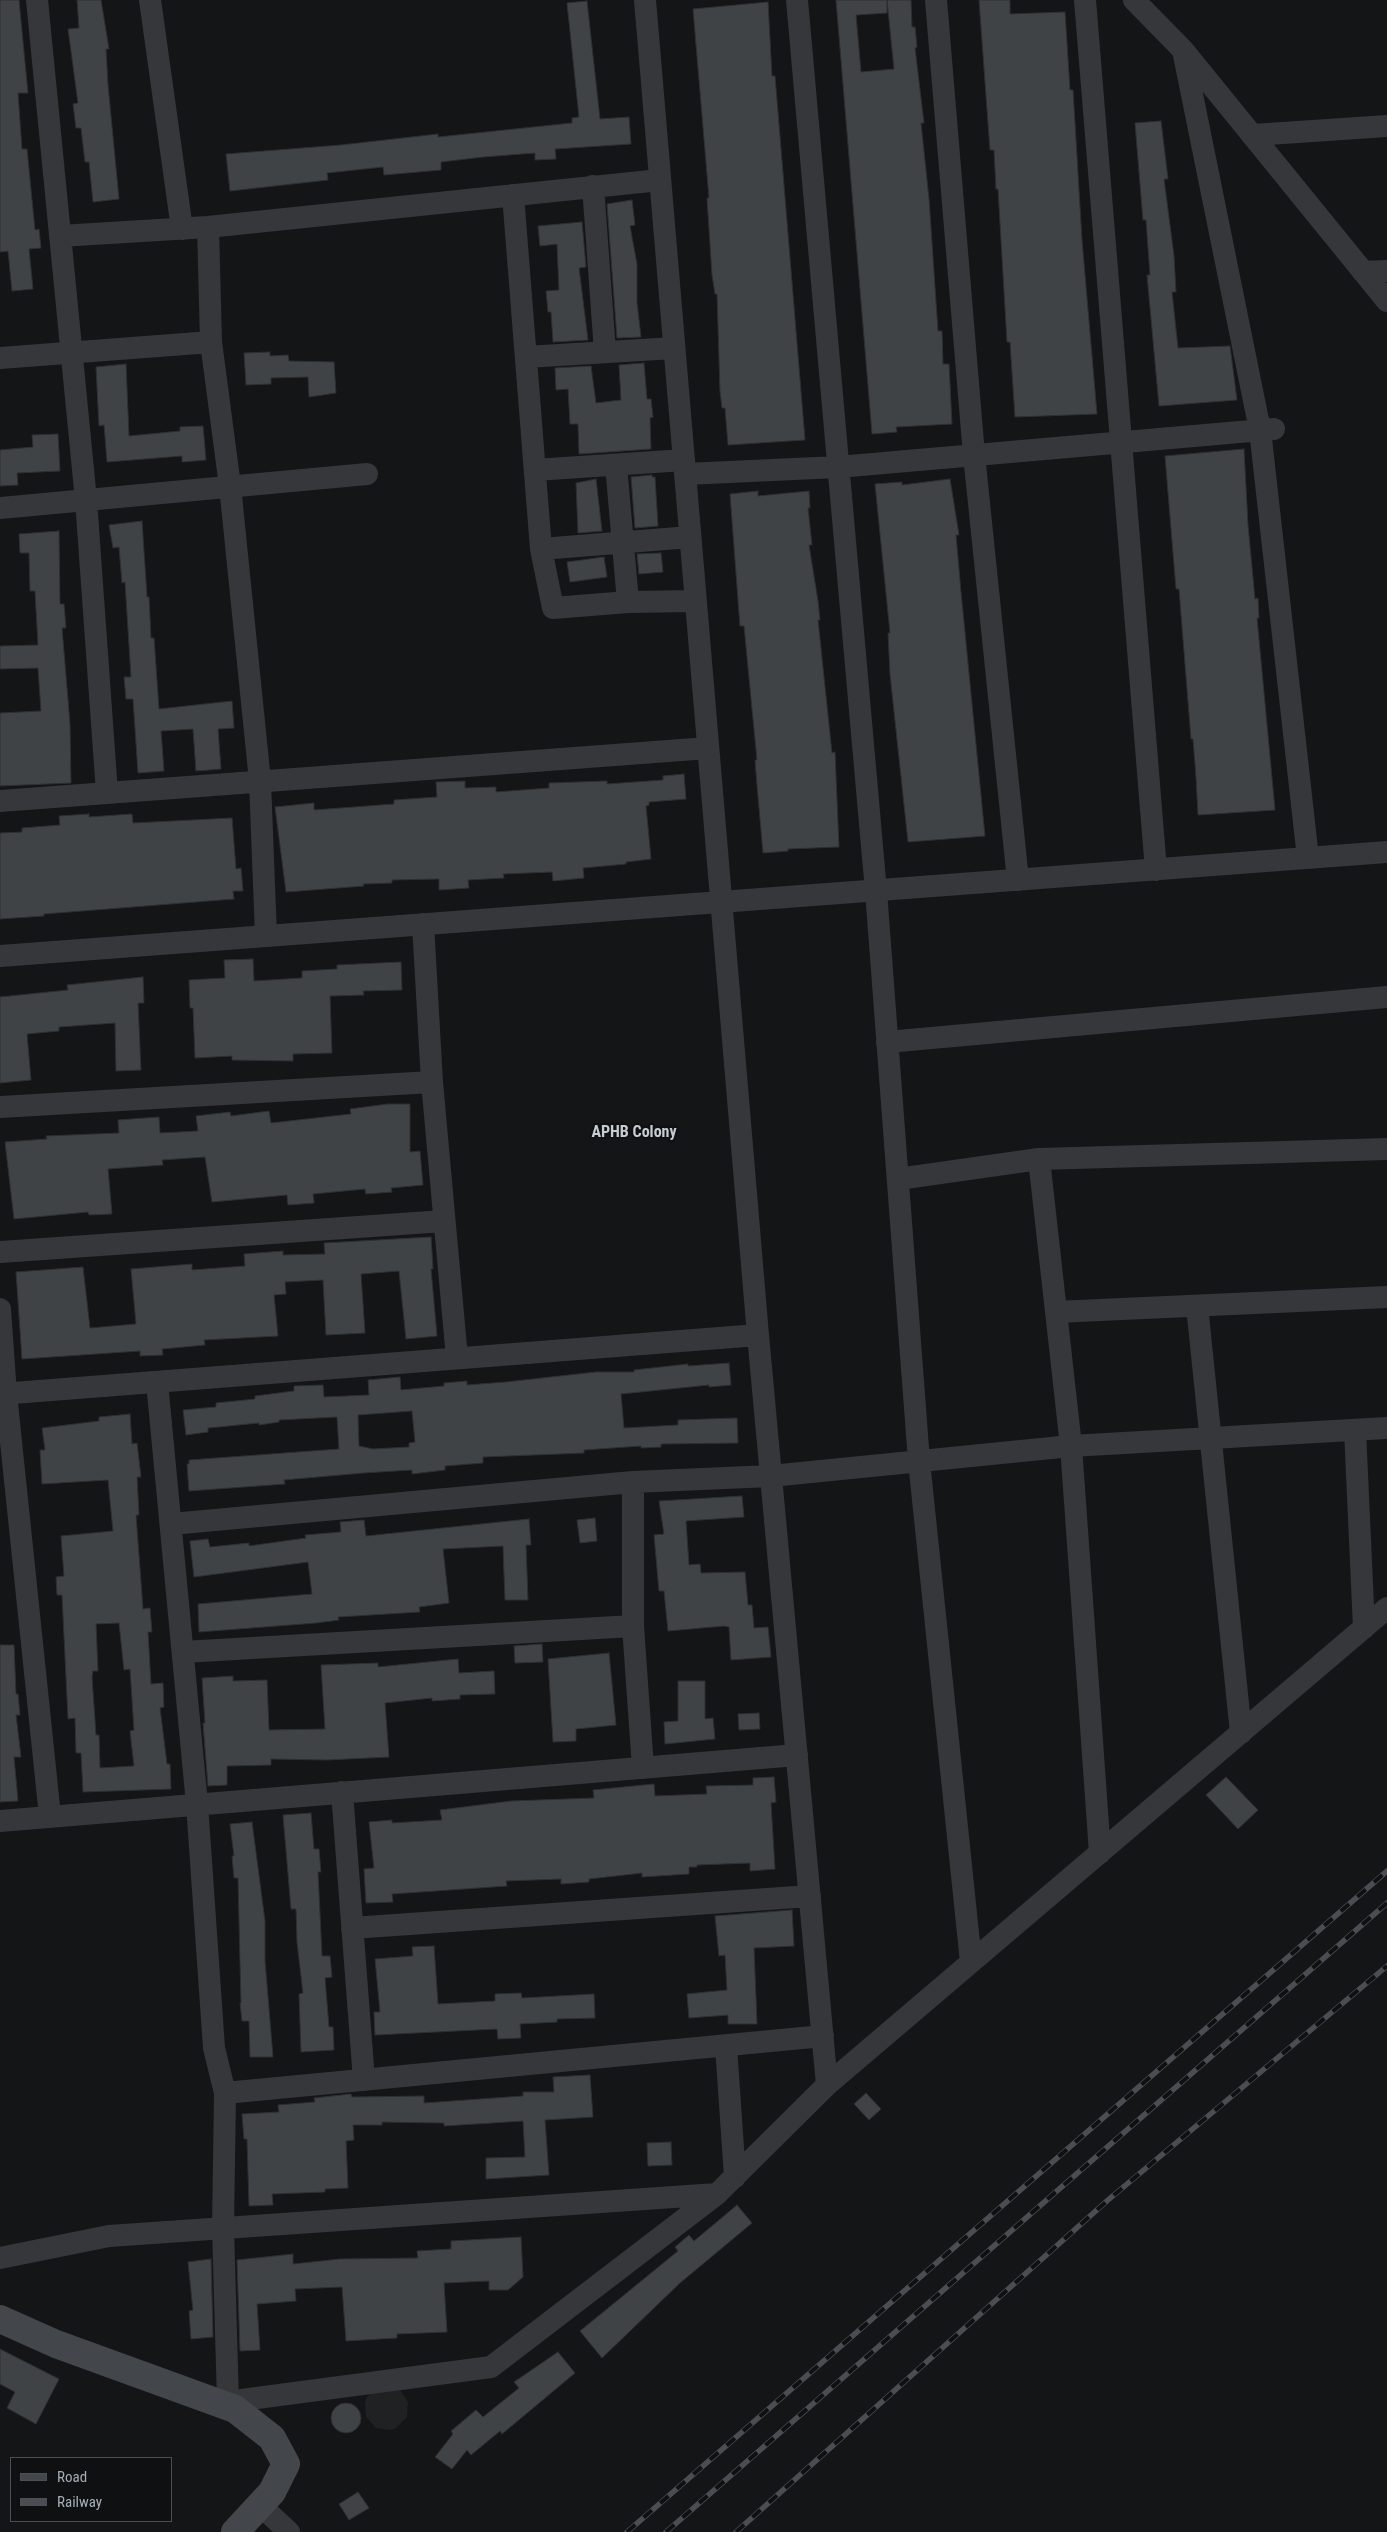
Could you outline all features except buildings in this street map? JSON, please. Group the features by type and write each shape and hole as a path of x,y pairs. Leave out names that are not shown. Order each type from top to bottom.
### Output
{"street":[{"path":"37,0 86,500 107,793"},
{"path":"150,0 182,229"},
{"path":"645,0 758,1335 827,2085"},
{"path":"797,0 876,890 919,1461 972,1962"},
{"path":"936,0 974,455 1018,880"},
{"path":"1085,0 1156,870"},
{"path":"1134,0 1183,50 1387,301"},
{"path":"1183,50 1268,429 1308,858"},
{"path":"1253,136 1387,126"},
{"path":"60,236 208,228 660,180"},
{"path":"593,186 605,352"},
{"path":"512,195 541,549 553,608 628,602 696,601"},
{"path":"208,228 211,342 230,486 260,782 266,936"},
{"path":"1363,272 1387,271"},
{"path":"0,358 211,342"},
{"path":"526,357 674,348"},
{"path":"535,470 616,465 838,467 1268,429"},
{"path":"616,465 628,602"},
{"path":"0,508 367,474"},
{"path":"541,549 622,544 690,537"},
{"path":"0,801 708,748"},
{"path":"0,956 1387,852"},
{"path":"423,924 432,1082 457,1358"},
{"path":"887,1042 1387,997"},
{"path":"0,1107 432,1082"},
{"path":"898,1179 1039,1158 1387,1149"},
{"path":"1039,1158 1071,1446 1100,1853"},
{"path":"0,1252 444,1221"},
{"path":"1056,1312 1387,1297"},
{"path":"1197,1306 1209,1438 1241,1733"},
{"path":"0,1309 3,1394 50,1816"},
{"path":"3,1394 758,1335"},
{"path":"157,1382 197,1804 214,2048 225,2093 223,2228 224,2402"},
{"path":"170,1524 633,1482 771,1476 1071,1446 1387,1428"},
{"path":"1355,1430 1364,1628"},
{"path":"633,1482 633,1626 643,1768"},
{"path":"224,2402 491,2368 717,2194 827,2085 1387,1608"},
{"path":"183,1652 633,1626"},
{"path":"0,1821 797,1755"},
{"path":"342,1792 364,2080"},
{"path":"352,1928 810,1896"},
{"path":"225,2093 823,2036"},
{"path":"726,2046 735,2177"},
{"path":"0,2258 109,2236 717,2194"},
{"path":"0,2320 56,2344 224,2402 236,2409 272,2438 286,2464 272,2492 235,2532"},
{"path":"260,2505 289,2532"}],"shaded area":[{"path":"400,2390 408,2402 407,2417 396,2428 390,2430 376,2428 366,2417 365,2403 367,2397 372,2391"}],"railway":[{"path":"627,2532 1387,1871"},
{"path":"666,2532 1387,1903"},
{"path":"736,2532 1108,2200 1387,1966"}],"district":[{"name":"APHB Colony","path":"634,1133"}]}
